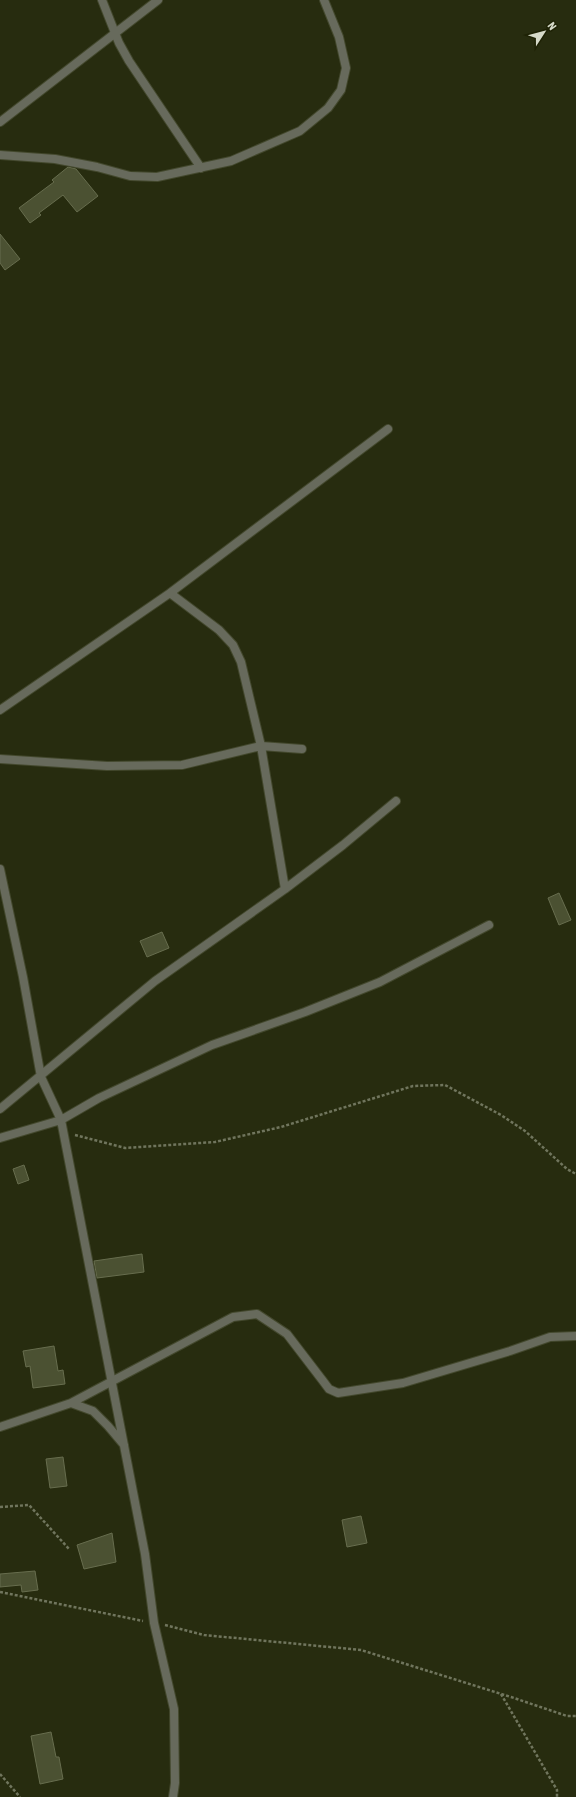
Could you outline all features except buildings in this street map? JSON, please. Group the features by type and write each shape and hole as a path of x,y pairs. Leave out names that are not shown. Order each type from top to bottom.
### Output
{"street":[{"path":"102,0 114,33 144,85 201,168"},
{"path":"0,122 158,0"},
{"path":"0,155 56,159 97,167 130,176 157,177 231,162 300,131 328,108 341,90 346,68 339,37 324,0"},
{"path":"0,710 170,594 388,429"},
{"path":"170,594 219,630 233,645 241,662 261,746 285,889"},
{"path":"0,759 107,766 182,765 261,746 302,749"},
{"path":"0,1109 41,1077 155,982 285,889 343,845 396,801"},
{"path":"0,869 23,977 41,1077 61,1120 145,1554 154,1623 174,1709 175,1783 173,1797"},
{"path":"0,1138 61,1120 99,1098 212,1045 305,1012 380,982 489,925"},
{"path":"0,1427 71,1403 233,1317 257,1314 287,1334 323,1382 329,1388 338,1393 403,1383 510,1351 550,1337 576,1336"},
{"path":"71,1403 92,1411 108,1426 125,1447"}],"path":[{"path":"63,1132 125,1148 215,1142 280,1127 413,1086 445,1085 501,1115 525,1132 566,1169 576,1174"},
{"path":"0,1507 29,1505 69,1550"},
{"path":"0,1592 154,1623 204,1635 361,1650 567,1716 576,1716"},
{"path":"501,1694 557,1790 557,1797"},
{"path":"0,1774 20,1797"}]}
